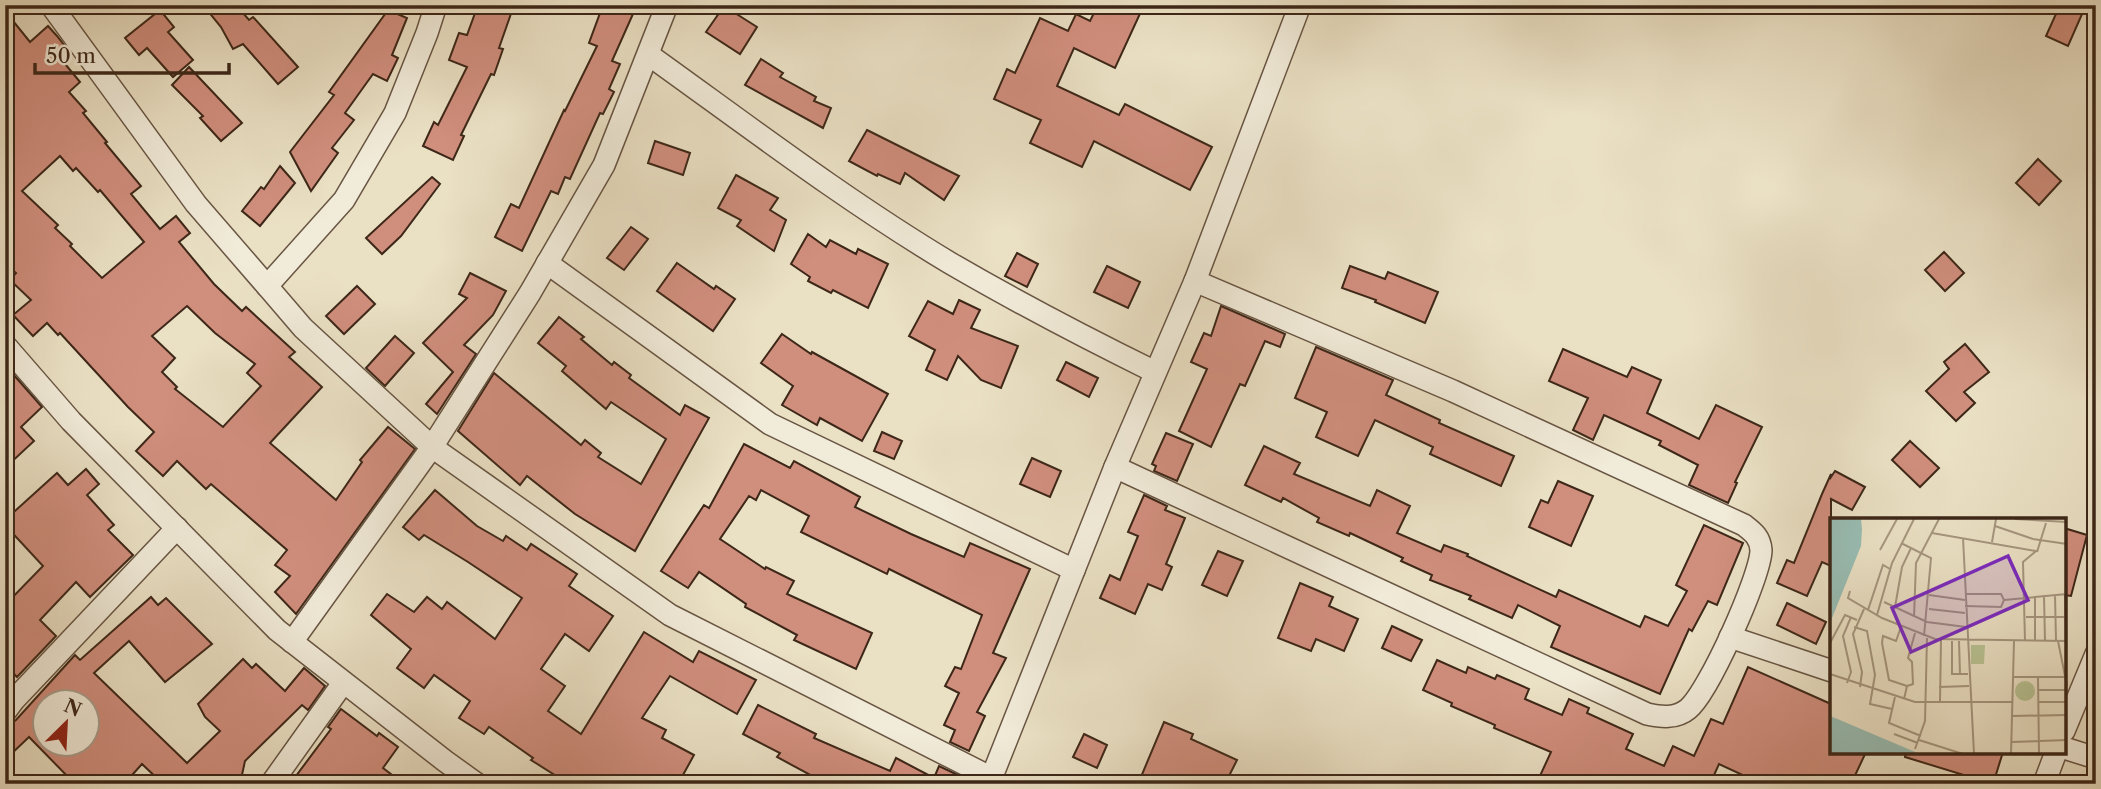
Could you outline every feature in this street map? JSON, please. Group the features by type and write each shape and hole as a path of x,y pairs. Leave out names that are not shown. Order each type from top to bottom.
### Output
{"street":[{"path":"51,5 196,204 303,328 432,447 670,615 990,781 1115,467 1195,281 1300,5"},
{"path":"267,286 344,200 395,113 436,5"},
{"path":"292,642 432,447 547,263 604,165 667,5"},
{"path":"649,55 832,186 948,262 1068,330 1156,372"},
{"path":"547,263 770,424 1074,570"},
{"path":"1115,467 1647,714 1663,718 1680,714 1690,708 1703,691 1730,637 1760,563 1761,547 1757,536 1744,525 1453,391 1195,281"},
{"path":"9,357 277,630 477,784"},
{"path":"5,712 177,528"},
{"path":"1730,637 1830,670"},
{"path":"2066,726 2096,654"},
{"path":"271,784 343,683"},
{"path":"2066,749 2096,758"},
{"path":"2044,784 2055,754"}],"building":[{"path":"203,5 236,5 249,20 253,17 298,67 278,84 243,44 233,49 221,27"},
{"path":"478,5 514,5 499,48 503,49 494,75 491,74 461,135 464,136 453,160 423,146 434,122 438,125 467,67 449,60 459,33 467,35"},
{"path":"603,5 637,5 612,61 620,64 609,89 614,92 603,114 600,113 570,179 565,177 558,194 551,191 522,251 495,237 511,204 519,208 597,46 589,43"},
{"path":"1098,5 1144,5 1115,68 1074,48 1057,86 1119,115 1125,104 1212,147 1190,190 1094,141 1082,167 1030,143 1041,120 994,99 1007,69 1015,73 1040,18 1068,31 1076,14 1090,21"},
{"path":"2060,5 2086,5 2068,46 2046,36"},
{"path":"724,6 757,27 740,54 706,32"},
{"path":"160,10 174,27 168,32 193,60 173,77 147,48 139,55 125,38"},
{"path":"388,10 407,18 392,55 398,58 387,81 373,74 345,113 354,120 332,148 338,153 311,191 290,152 334,95 329,92"},
{"path":"5,11 30,42 48,26 57,36 64,45 56,53 80,82 69,92 86,111 83,113 107,142 105,143 141,186 131,194 160,229 176,216 190,233 179,242 214,284 242,311 246,307 295,352 289,357 322,387 270,443 336,500 362,462 360,460 388,427 415,449 296,614 275,592 290,576 275,565 287,550 211,484 206,489 177,461 163,476 136,451 154,432 60,333 58,335 47,323 33,336 13,315 31,300 10,280 16,273 5,263","holes":["60,156 73,171 76,168 98,192 100,190 144,242 102,278 55,228 58,225 22,191","187,306 215,333 255,364 247,373 261,386 223,427 175,389 177,387 162,372 175,358 152,336"]},
{"path":"761,59 783,73 780,77 816,97 814,101 831,108 823,128 745,85"},
{"path":"189,67 242,123 221,141 200,118 203,116 172,85"},
{"path":"867,130 959,176 944,200 905,173 900,184 878,174 877,176 849,161"},
{"path":"655,141 690,153 683,175 648,163"},
{"path":"2038,159 2061,181 2039,205 2016,183"},
{"path":"280,166 295,183 260,226 242,211 261,187 264,189"},
{"path":"736,175 778,198 770,210 786,220 774,251 737,226 741,220 718,208"},
{"path":"432,177 440,184 401,236 382,254 366,238"},
{"path":"631,227 648,239 624,270 607,258"},
{"path":"808,234 826,247 830,240 856,254 858,249 888,264 868,308 808,281 810,277 791,264"},
{"path":"1944,252 1964,273 1945,291 1925,270"},
{"path":"1017,253 1038,264 1027,287 1005,276"},
{"path":"677,263 714,289 716,286 735,299 713,331 657,291"},
{"path":"1107,266 1140,282 1128,308 1094,292"},
{"path":"1350,266 1385,279 1388,272 1438,292 1425,323 1375,302 1376,300 1342,288"},
{"path":"470,273 506,291 493,315 464,345 476,354 437,414 426,404 453,372 423,343 467,298 459,294"},
{"path":"357,286 375,304 344,334 326,316"},
{"path":"959,300 980,310 971,328 1018,346 1001,388 981,380 958,356 947,380 926,370 935,350 909,336 928,301 953,314"},
{"path":"1221,306 1285,334 1280,347 1265,341 1245,386 1240,384 1211,447 1179,431 1207,369 1191,362 1204,333 1211,336"},
{"path":"559,317 612,365 614,362 631,375 629,378 680,415 685,405 709,418 635,551 575,514 527,476 520,485 458,431 494,373 581,445 585,440 601,453 598,457 641,484 666,439 611,402 606,409 562,371 566,366 538,343"},
{"path":"782,334 811,354 812,352 888,394 862,441 820,418 817,425 782,405 793,386 761,363"},
{"path":"395,336 414,353 385,386 366,368"},
{"path":"1965,344 1989,372 1964,392 1975,403 1956,421 1926,391 1949,369 1944,362"},
{"path":"1316,347 1393,380 1386,395 1440,420 1439,423 1514,456 1501,486 1430,454 1433,447 1375,420 1358,456 1316,437 1327,412 1295,398"},
{"path":"1563,349 1627,377 1632,367 1661,380 1647,413 1699,439 1716,405 1762,427 1735,482 1737,483 1728,503 1689,485 1698,465 1659,445 1661,441 1604,415 1593,440 1573,430 1588,398 1549,381"},
{"path":"1066,362 1098,378 1089,397 1057,380"},
{"path":"5,365 42,407 21,427 34,441 5,468"},
{"path":"882,432 902,441 894,459 874,451"},
{"path":"1166,433 1193,444 1177,481 1154,471 1156,466 1152,464"},
{"path":"1910,441 1939,468 1920,487 1892,460"},
{"path":"744,444 790,468 794,461 860,497 855,507 911,534 964,557 970,543 1030,569 993,653 1006,658 977,712 985,716 969,751 950,742 955,730 944,725 959,693 945,686 955,667 961,669 982,615 889,569 887,574 801,532 809,516 761,490 756,500 749,496 720,539 765,569 766,567 794,581 787,594 872,633 856,669 794,640 797,635 745,607 746,604 699,572 688,588 661,571 704,505 709,508"},
{"path":"1264,446 1300,463 1294,474 1370,506 1377,490 1410,506 1397,533 1441,552 1444,545 1468,554 1467,556 1556,597 1559,590 1640,627 1645,616 1668,626 1687,591 1676,585 1704,525 1743,543 1717,605 1708,601 1692,631 1689,629 1660,694 1551,647 1560,626 1518,605 1512,618 1469,599 1471,596 1430,580 1432,575 1401,561 1403,558 1350,533 1349,536 1317,522 1319,518 1283,498 1281,502 1245,485"},
{"path":"1032,458 1061,471 1050,497 1020,484"},
{"path":"86,469 99,484 87,495 114,525 108,530 133,555 90,597 76,582 40,620 56,636 17,677 5,665 5,605 43,566 5,525 5,520 57,473 68,485"},
{"path":"1835,471 1865,487 1852,510 1831,499 1830,566 1822,562 1807,596 1777,583 1787,560 1794,563 1831,474 1831,477"},
{"path":"1558,481 1593,496 1571,546 1529,527 1541,500 1548,503"},
{"path":"435,490 477,526 503,541 506,536 527,550 531,544 577,574 569,586 613,616 589,651 565,634 541,669 565,686 548,711 581,734 644,632 693,662 699,651 756,680 737,714 670,676 642,718 666,730 662,738 694,755 678,784 569,784 531,760 533,758 489,727 484,734 459,718 470,701 434,675 424,688 397,668 411,649 371,615 387,594 414,612 427,597 442,609 447,602 495,639 522,598 424,535 419,540 403,527"},
{"path":"1144,495 1167,506 1165,510 1185,518 1166,564 1172,567 1162,590 1148,584 1135,614 1100,598 1110,575 1120,580 1138,536 1128,532"},
{"path":"2066,529 2087,535 2071,596 2066,595"},
{"path":"1218,551 1243,561 1227,596 1202,585"},
{"path":"1300,583 1333,597 1329,606 1358,619 1344,651 1316,639 1311,651 1278,638"},
{"path":"151,597 158,605 166,598 212,644 165,682 129,641 94,673 187,763 220,731 205,717 198,704 243,659 252,668 256,664 285,691 304,668 325,686 308,710 302,705 245,761 240,784 163,784 142,764 124,784 75,784 50,758 102,758 102,688 45,688 75,655 80,660"},
{"path":"1787,603 1826,622 1816,644 1777,625"},
{"path":"1392,626 1422,640 1411,661 1382,648"},
{"path":"1437,660 1466,673 1468,667 1495,679 1497,675 1529,689 1525,699 1562,715 1569,699 1589,708 1587,713 1633,734 1626,749 1664,766 1673,746 1694,756 1711,719 1723,724 1748,667 1830,704 1830,754 1865,754 1851,784 1762,784 1719,764 1710,784 1552,784 1539,778 1551,752 1494,728 1495,725 1451,706 1452,703 1423,690"},
{"path":"32,702 32,740 29,737 5,760 5,728"},
{"path":"758,705 816,734 814,738 890,771 896,758 934,778 939,766 958,775 954,784 827,784 777,757 780,753 743,734"},
{"path":"341,709 377,736 379,733 398,747 383,768 404,784 290,784 331,729 328,727"},
{"path":"1164,722 1193,734 1191,739 1237,760 1225,784 1138,784"},
{"path":"1084,734 1107,745 1097,768 1073,757"},
{"path":"1906,754 2002,754 1993,784 1905,757"}]}
